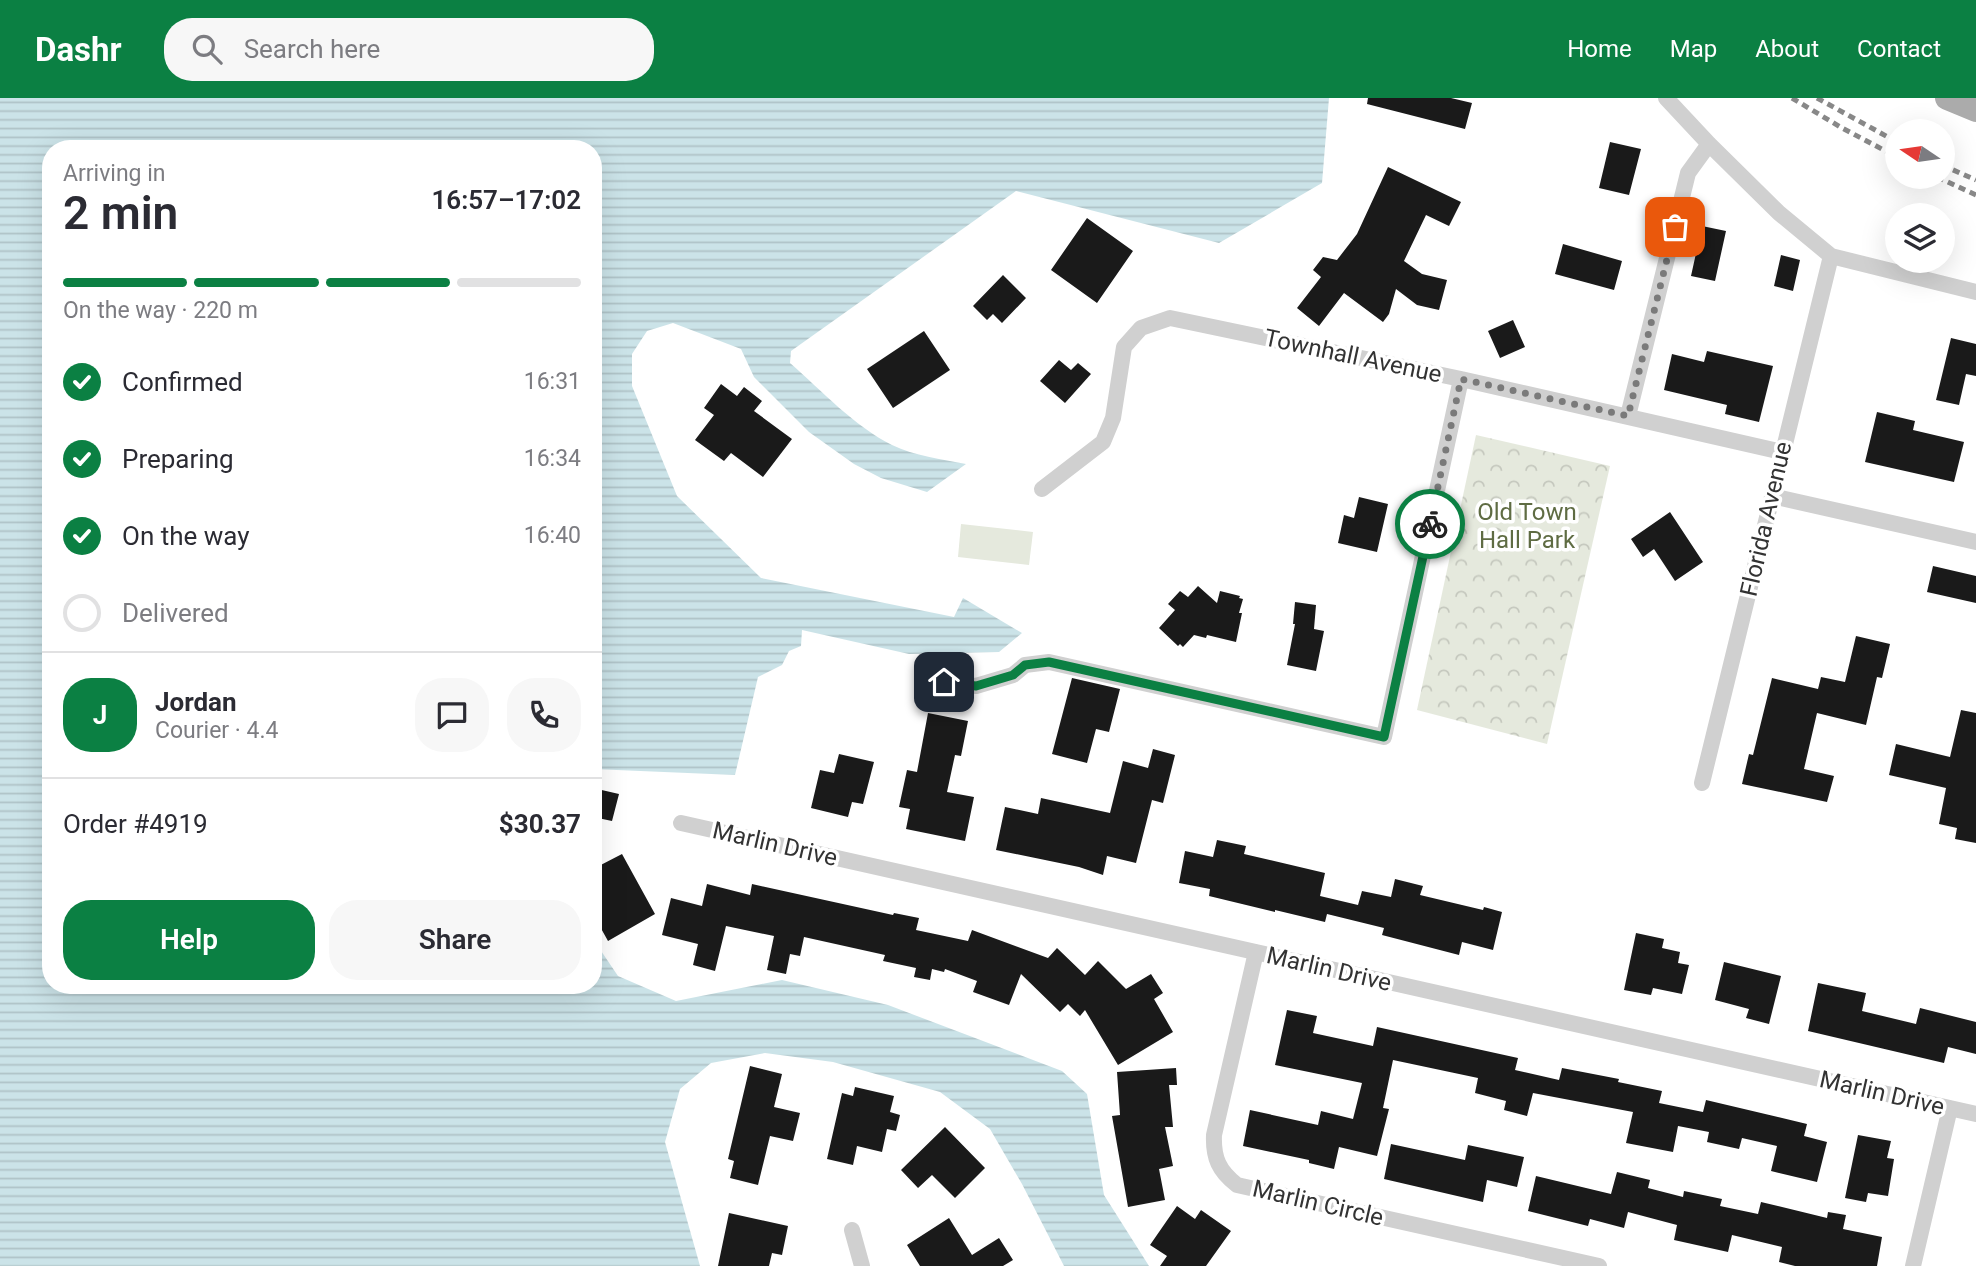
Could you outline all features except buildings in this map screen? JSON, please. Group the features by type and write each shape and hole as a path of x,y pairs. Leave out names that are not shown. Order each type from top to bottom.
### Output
{"main road":[{"path":"1947,98 1976,110"}],"street":[{"path":"1666,98 1779,213 1831,256 1976,292"},
{"path":"1628,416 1688,173 1709,144"},
{"name":"Florida Avenue","path":"1702,783 1831,256"},
{"name":"Townhall Avenue","path":"1042,489 1103,442 1113,418 1124,347 1142,328 1170,318 1461,379 1782,452"},
{"path":"944,682 976,686 1013,675 1025,665 1049,662 1384,737 1461,379"},
{"path":"1772,496 1976,542"},
{"name":"Marlin Drive","path":"681,823 1976,1114"},
{"name":"Marlin Circle","path":"1256,952 1214,1135 1213,1150 1217,1164 1225,1176 1237,1185 1599,1266"},
{"path":"1913,1266 1950,1108"},
{"path":"852,1230 862,1266"}],"green space":[{"name":"Old Town Hall Park","path":"1476,435 1610,466 1547,744 1417,710"},
{"path":"961,524 1033,532 1029,565 958,557"}],"water":[{"path":"0,98 1329,98 1322,183 1219,243 1016,191 791,351 790,363 839,407 878,437 910,452 966,464 927,492 881,478 854,464 809,432 754,377 741,349 673,323 647,331 632,354 632,386 677,496 761,578 954,617 963,598 1022,633 999,652 909,654 802,630 801,646 789,651 782,665 758,677 735,775 602,769 602,140 42,140 42,994 602,994 602,952 618,976 676,1001 782,980 888,1005 1062,1071 1087,1094 1104,1195 1149,1266 1064,1266 990,1129 940,1092 833,1062 765,1053 711,1063 680,1089 665,1142 700,1266 0,1266"}],"railway":[{"path":"1792,98 1885,151"},
{"path":"1817,98 1885,135"},
{"path":"1955,171 1976,180"},
{"path":"1955,185 1976,195"}],"way so far":[{"path":"1430,524 1461,379 1628,416 1675,227"}],"route":[{"path":"944,682 976,686 1013,675 1025,665 1049,662 1384,737 1430,524"}]}
